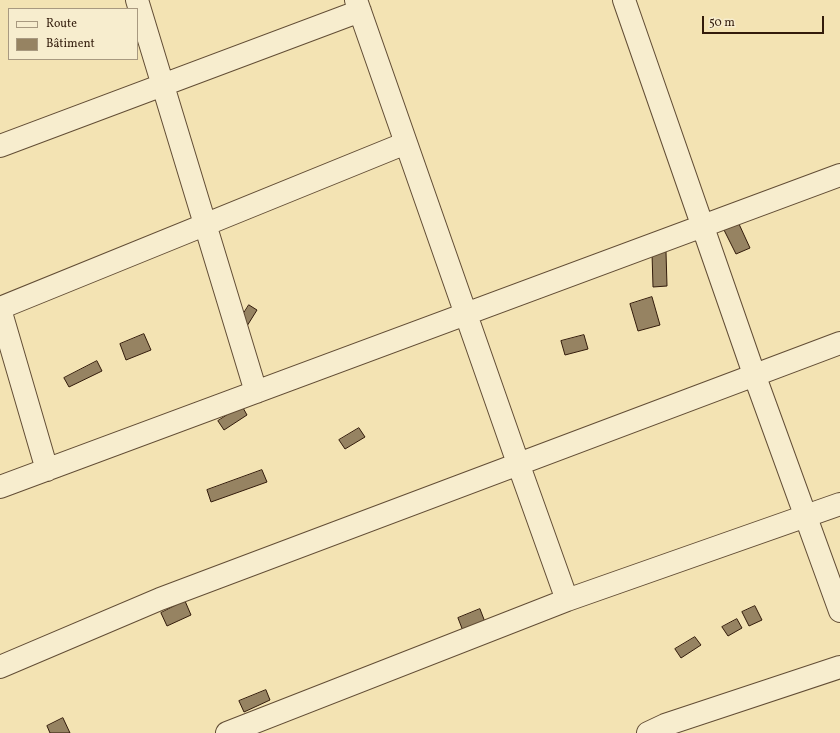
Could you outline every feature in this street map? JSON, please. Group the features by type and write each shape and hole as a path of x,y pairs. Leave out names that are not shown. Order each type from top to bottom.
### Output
{"street":[{"path":"137,0 256,392"},
{"path":"624,0 754,374 840,611"},
{"path":"0,146 163,85 358,5 518,463 568,600"},
{"path":"47,470 0,309 406,143"},
{"path":"0,487 840,175"},
{"path":"0,667 160,599 754,374 840,343"},
{"path":"227,733 568,600 840,504"},
{"path":"648,733 665,725 840,667"}],"building":[{"path":"739,224 750,248 736,254 724,230"},
{"path":"666,252 667,286 653,287 652,253"},
{"path":"652,297 660,325 638,331 630,304"},
{"path":"249,305 257,310 247,326 239,321"},
{"path":"144,334 151,350 126,360 120,344"},
{"path":"584,335 588,349 565,355 561,341"},
{"path":"97,361 102,371 69,387 64,378"},
{"path":"242,406 247,415 224,430 218,421"},
{"path":"359,428 365,437 345,449 339,440"},
{"path":"262,470 267,482 211,502 207,490"},
{"path":"185,601 191,615 167,626 161,613"},
{"path":"755,606 762,620 749,626 742,612"},
{"path":"480,609 485,622 463,631 458,618"},
{"path":"737,619 742,628 728,636 722,627"},
{"path":"695,637 701,645 681,658 675,649"},
{"path":"266,690 270,700 244,712 239,701"},
{"path":"63,718 70,733 50,733 47,726"}]}
